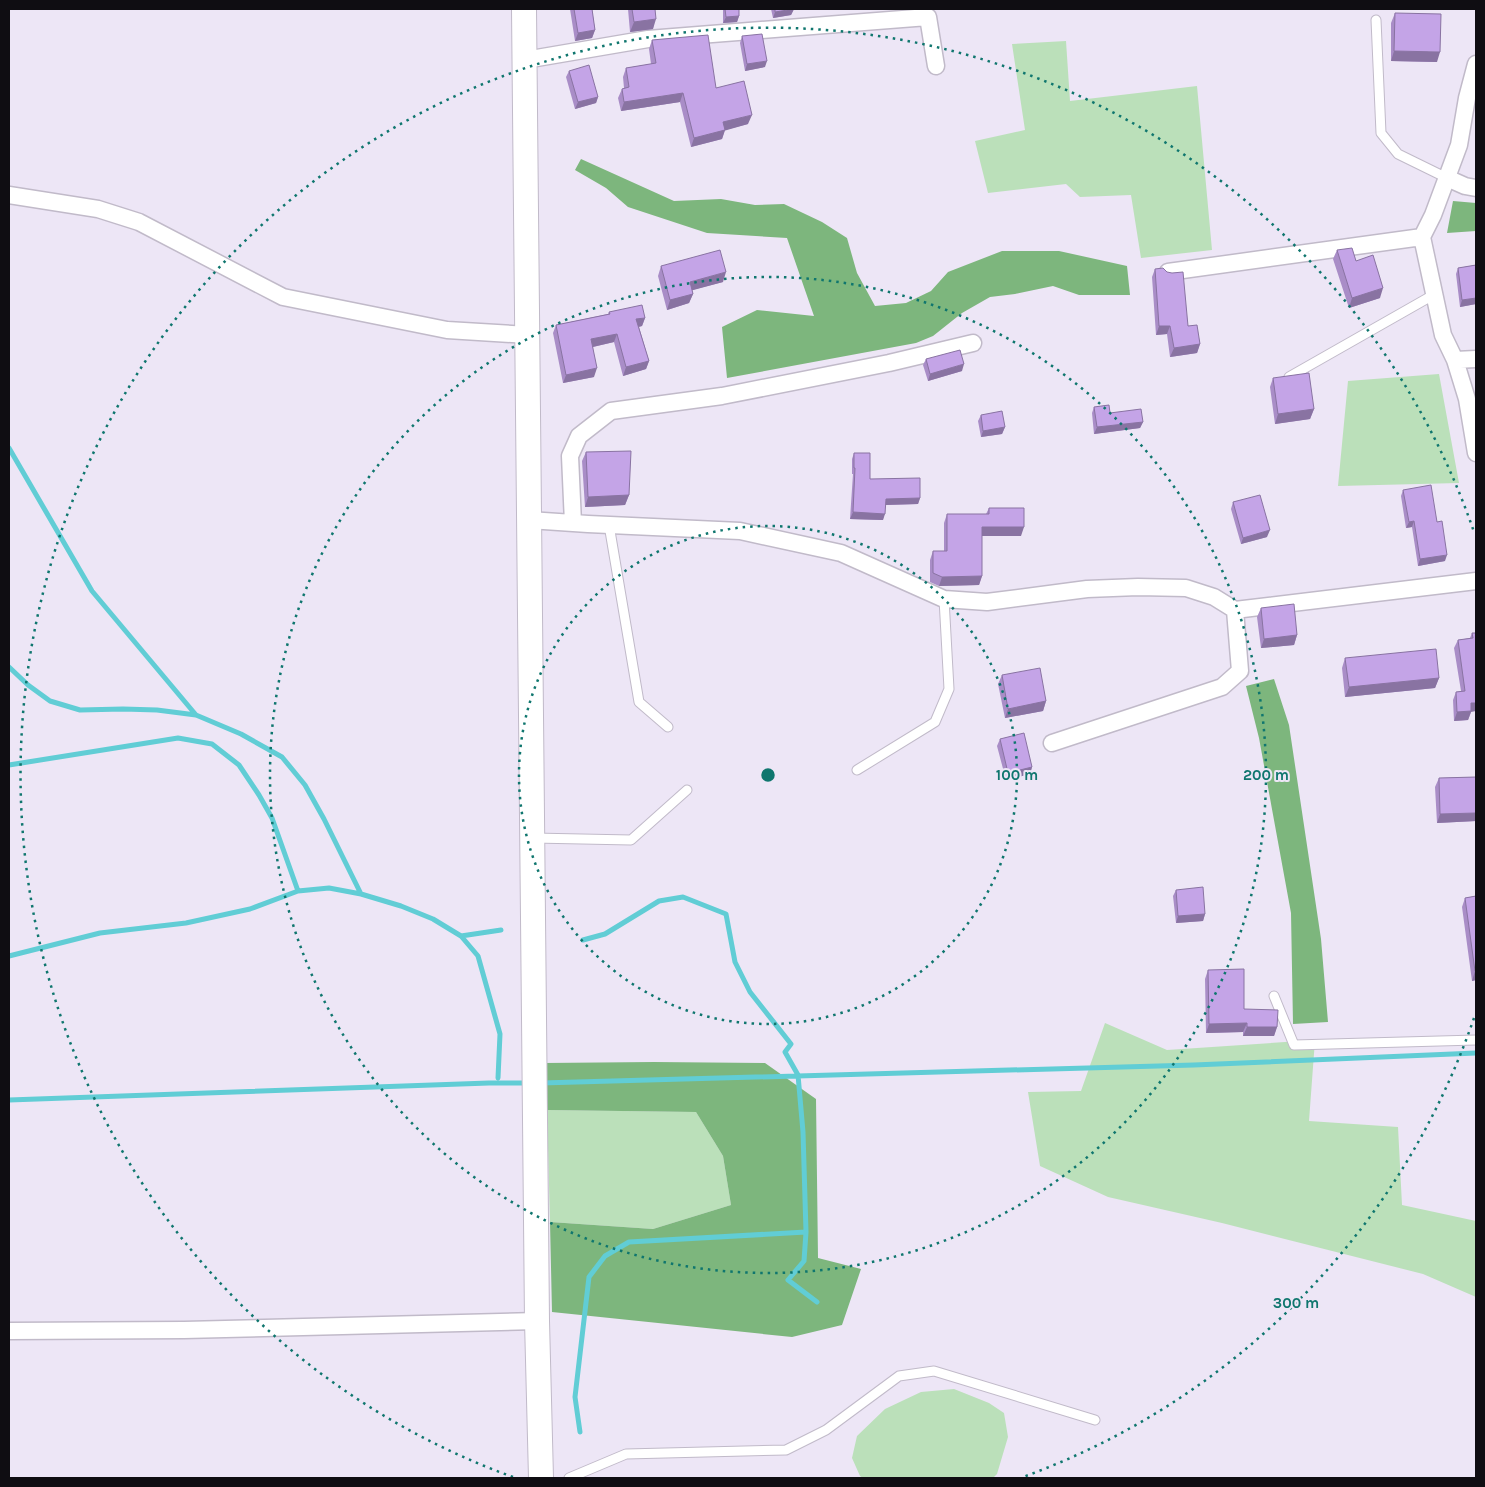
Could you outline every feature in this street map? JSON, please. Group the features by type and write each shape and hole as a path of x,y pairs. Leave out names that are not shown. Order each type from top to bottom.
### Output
{"street":[{"path":"524,9 537,1321 541,1478"},
{"path":"525,60 648,39 928,17 936,66"},
{"path":"1476,64 1467,98 1459,145 1422,237 1443,335 1455,360 1467,399 1476,453"},
{"path":"1447,178 1465,186 1476,188"},
{"path":"9,195 98,209 139,222 283,297 447,330 528,335"},
{"path":"1168,272 1422,237"},
{"path":"573,523 570,456 579,436 611,411 722,396 888,363 973,343"},
{"path":"1455,360 1476,358"},
{"path":"529,520 740,531 841,553 944,599 987,602 1087,589 1138,586 1186,588 1214,597 1235,610 1476,581"},
{"path":"1052,743 1222,687 1240,671 1235,610"},
{"path":"9,1331 184,1330 537,1321"}],"lane":[{"path":"1376,20 1381,133 1398,154 1447,178"},
{"path":"1289,377 1435,294"},
{"path":"609,525 639,702 668,727"},
{"path":"857,770 935,722 949,689 944,599"},
{"path":"532,838 631,840 687,790"},
{"path":"1274,996 1294,1045 1476,1040"},
{"path":"569,1478 626,1454 786,1450 826,1430 899,1376 934,1371 1095,1420"}],"green space":[{"path":"1066,41 1070,101 1197,86 1212,250 1141,258 1131,195 1080,197 1066,184 988,193 975,141 1025,130 1012,44"},
{"path":"581,159 674,201 721,199 755,205 784,204 822,222 847,238 857,273 875,306 906,303 931,291 948,272 1002,251 1059,251 1127,266 1130,295 1079,295 1053,286 990,297 962,313 933,336 916,343 727,378 722,327 757,310 814,316 787,238 707,233 628,207 606,188 575,170"},
{"path":"1453,201 1476,203 1476,231 1447,233"},
{"path":"1439,374 1459,483 1338,486 1348,381"},
{"path":"1274,679 1289,725 1321,939 1328,1022 1293,1024 1291,913 1259,738 1246,686"},
{"path":"1105,1023 1167,1050 1315,1040 1309,1121 1398,1127 1402,1205 1476,1221 1476,1297 1423,1274 1222,1223 1108,1197 1040,1166 1028,1092 1081,1091"},
{"path":"544,1063 765,1063 816,1099 818,1258 861,1269 842,1325 792,1337 552,1312 550,1222 653,1229 731,1205 723,1156 696,1112 547,1110"},
{"path":"547,1110 696,1112 723,1156 731,1205 653,1229 550,1222"},
{"path":"954,1389 989,1403 1004,1413 1008,1437 997,1474 993,1478 863,1478 860,1476 852,1458 857,1436 885,1409 921,1392"}],"building":[{"path":"574,9 592,9 595,30 578,33"},
{"path":"632,9 655,9 656,19 634,22"},
{"path":"725,9 739,9 739,16 726,17"},
{"path":"775,9 794,9 775,12"},
{"path":"1395,13 1441,14 1440,52 1394,51"},
{"path":"762,34 767,61 747,64 742,36"},
{"path":"708,35 716,88 744,81 752,115 723,122 725,130 694,138 683,93 624,102 622,89 629,87 626,68 656,63 652,40"},
{"path":"589,65 598,97 578,102 569,71"},
{"path":"1352,248 1356,261 1373,255 1383,288 1352,298 1337,250"},
{"path":"720,250 726,272 690,282 693,294 670,300 661,266"},
{"path":"1476,265 1476,298 1462,300 1458,268"},
{"path":"1163,268 1167,272 1172,273 1183,272 1188,326 1197,325 1200,344 1174,348 1170,326 1159,326 1155,269"},
{"path":"642,305 645,318 636,319 649,361 626,367 617,334 591,339 597,368 566,375 556,325 610,314 609,312"},
{"path":"960,350 964,364 930,374 926,359"},
{"path":"1309,373 1314,409 1278,414 1273,378"},
{"path":"1109,405 1110,413 1141,409 1143,422 1097,427 1094,407"},
{"path":"1002,411 1005,427 983,431 981,415"},
{"path":"631,451 629,495 588,497 586,452"},
{"path":"854,453 870,453 870,479 920,478 920,498 886,499 885,514 853,512"},
{"path":"1431,485 1437,522 1442,521 1447,555 1420,559 1414,521 1409,522 1403,490"},
{"path":"1260,495 1270,530 1243,538 1233,502"},
{"path":"989,508 1024,508 1024,527 982,527 982,576 942,577 933,573 933,551 947,551 947,514 989,514"},
{"path":"1294,604 1297,635 1264,639 1261,608"},
{"path":"1472,633 1476,633 1476,703 1471,703 1471,711 1457,712 1456,692 1465,691 1458,640 1473,638"},
{"path":"1436,649 1439,678 1349,687 1345,658"},
{"path":"1040,668 1046,701 1008,709 1002,675"},
{"path":"1024,733 1032,767 1008,773 1000,739"},
{"path":"1476,777 1476,813 1440,814 1439,778"},
{"path":"1203,887 1205,914 1178,916 1176,890"},
{"path":"1476,896 1476,971 1475,971 1465,898"},
{"path":"1244,969 1244,1009 1278,1010 1277,1027 1247,1027 1247,1023 1209,1024 1208,970"}],"waterway":[{"path":"9,448 92,591 196,715"},
{"path":"9,667 28,685 50,701 80,710 157,710 196,715 241,734 282,757 305,785 361,894"},
{"path":"9,765 178,738 212,744 239,765 259,795 272,818 298,891"},
{"path":"9,956 100,933 186,923 250,909 298,891 329,888 361,894 401,906 433,919 461,936 478,956 500,1034 498,1078"},
{"path":"583,940 605,934 659,901 683,897 726,914 735,962 750,992 791,1044 785,1052 798,1075 803,1132 806,1232 804,1261 788,1280 817,1302"},
{"path":"461,936 501,930"},
{"path":"541,1083 1194,1065 1476,1053"},
{"path":"9,1100 528,1083"},
{"path":"580,1432 575,1397 589,1277 605,1256 629,1242 806,1232"}]}
